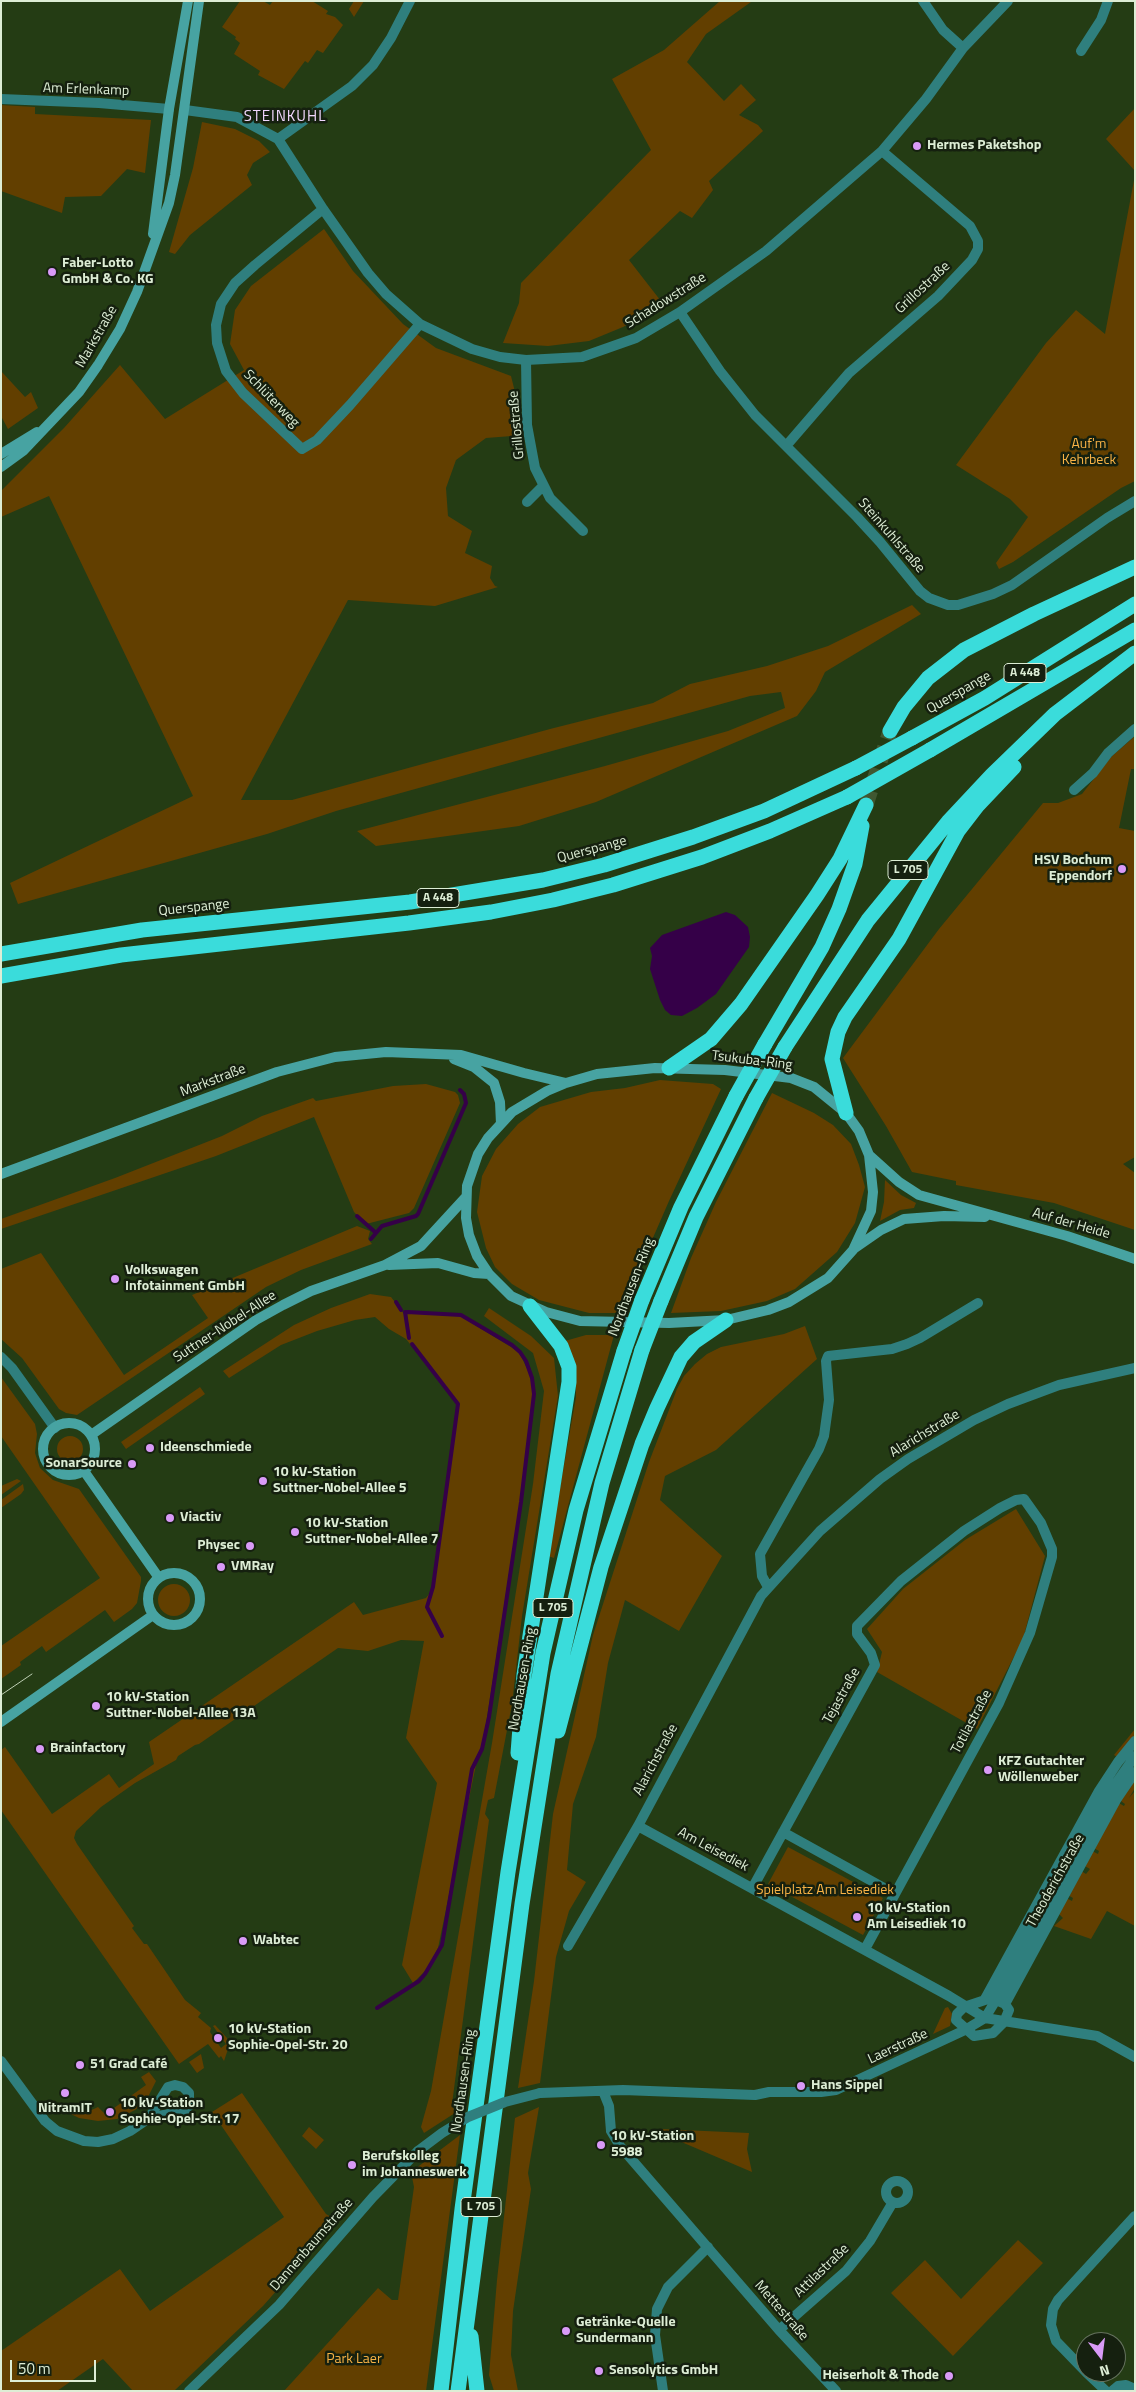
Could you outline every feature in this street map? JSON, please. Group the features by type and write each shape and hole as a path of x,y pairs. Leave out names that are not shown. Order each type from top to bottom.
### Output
{"highway":[{"path":"890,731 904,707 928,678 964,650 1135,566"},
{"name":"Querspange","path":"1,954 142,930 451,896 558,876 641,854 723,827 764,811 856,768 985,698 1135,604"},
{"name":"A 448","path":"1,976 120,955 491,912 553,900 621,882 702,857 777,828 847,797 1135,630"},
{"name":"L 705","path":"458,2391 532,1831 558,1674 602,1483 642,1350 661,1301 696,1217 756,1098 785,1047 848,949 893,888 948,822 992,775 1056,714 1135,653"},
{"path":"846,1113 832,1059 838,1032 845,1017 899,939 958,831 978,805 1036,745 1056,714"},
{"name":"Nordhausen-Ring","path":"441,2391 462,2209 508,1872 543,1653 576,1510 624,1351 642,1300 681,1207 736,1096 807,975 839,908 855,864 866,805 840,859 822,888 741,1004 711,1039 669,1068"},
{"path":"508,1872 524,1675 569,1382 569,1367 561,1346 530,1306"},
{"path":"532,1831 592,1596 642,1444 680,1357 694,1342 726,1320"},
{"path":"468,2310 477,2391"}],"main road":[{"name":"Markstraße","path":"150,255 169,109 188,1"},
{"name":"Markstraße","path":"1,467 23,451 79,392 120,329 137,292 169,203 185,110 199,1"},
{"path":"169,109 185,110"},
{"name":"Markstraße","path":"1,454 51,423"},
{"name":"Markstraße","path":"1,1174 222,1092 299,1066 361,1054 403,1052 461,1055 524,1074 566,1083"},
{"name":"Markstraße","path":"443,1054 474,1067 494,1083 500,1102 501,1124"},
{"name":"Tsukuba-Ring","path":"669,1068 725,1070 791,1078 814,1087 833,1100 846,1113 859,1131 869,1155 873,1192 871,1211 853,1250 828,1278 789,1302 768,1310 726,1320 669,1323 580,1321 530,1306 511,1296 489,1274 477,1256 469,1235 466,1197 478,1154 512,1112 528,1101 566,1083 597,1074 669,1068"},
{"name":"Auf der Heide","path":"869,1155 899,1182 920,1195 1067,1236 1135,1259"},
{"name":"Suttner-Nobel-Allee","path":"91,1434 256,1320 311,1291 385,1265 428,1240 466,1197"},
{"name":"Auf der Heide","path":"853,1250 881,1230 904,1219 944,1216 998,1217"},
{"name":"Suttner-Nobel-Allee","path":"385,1265 438,1263 474,1273 489,1274"},
{"path":"74,1424 91,1434 95,1450 90,1465 84,1471 69,1475 61,1474 49,1465 45,1457 45,1441 55,1428 61,1425 74,1424"},
{"path":"84,1471 159,1578"},
{"path":"172,1574 185,1576 195,1585 198,1591 199,1604 193,1616 182,1624 169,1625 153,1614 149,1608 148,1594 159,1578 172,1574"},
{"path":"1,1722 153,1614"}],"street":[{"path":"278,139 352,86 373,64 391,38 410,1"},
{"path":"923,1 943,30 963,48"},
{"name":"Schadowstraße","path":"185,110 237,117 278,139 323,209 368,273 386,294 420,324 472,349 526,360 552,360 590,354 636,338 680,312 766,250 882,151 926,99 963,48 1008,1"},
{"path":"1081,51 1101,20 1108,1"},
{"name":"Am Erlenkamp","path":"1,99 99,103 169,109"},
{"name":"Grillostraße","path":"786,446 849,373 938,296 972,260 978,248 975,234 970,226 882,151"},
{"name":"Schlüterweg","path":"323,209 255,265 236,283 221,304 216,325 217,343 226,371 243,393 302,449 317,440 420,324"},
{"name":"Steinkuhlstraße","path":"680,312 694,335 741,399 880,542 920,591 929,598 948,605 980,600 1012,585 1107,518 1135,501"},
{"name":"Grillostraße","path":"526,360 527,426 535,468 543,486 560,510 582,530"},
{"path":"527,502 543,486"},
{"path":"1074,790 1093,773 1108,752 1135,729"},
{"path":"768,1587 762,1576 760,1554 819,1449 824,1436 829,1400 826,1361 828,1356 892,1349 907,1344 978,1303"},
{"path":"1,1357 12,1368 55,1428"},
{"name":"Alarichstraße","path":"568,1946 638,1826 747,1621 768,1587 820,1531 851,1502 901,1464 985,1414 1033,1394 1086,1378 1135,1368"},
{"name":"Tejastraße","path":"753,1887 875,1665 871,1653 856,1634 857,1626 901,1581 964,1531 1000,1508 1016,1500 1024,1499"},
{"name":"Totilastraße","path":"865,1949 999,1703 1030,1633 1052,1557 1052,1549 1041,1523 1024,1499"},
{"name":"Theoderichstraße","path":"996,2001 1099,1791 1118,1762 1135,1741"},
{"name":"Theoderichstraße","path":"1039,1910 1107,1796 1135,1756"},
{"name":"Theoderichstraße","path":"985,2018 1116,1800 1135,1772"},
{"name":"Am Leisediek","path":"638,1826 753,1887 985,2018"},
{"path":"783,1832 895,1894"},
{"path":"969,2033 955,2018 964,2006 996,2001 1009,2010 1004,2022"},
{"path":"985,2018 1097,2036 1135,2057"},
{"name":"Laerstraße","path":"603,2091 755,2095 769,2092 836,2090 969,2033 985,2018"},
{"name":"Laerstraße","path":"969,2033 993,2033 1004,2022"},
{"path":"1,2062 45,2121 70,2138 98,2142 113,2139 130,2131 149,2118"},
{"path":"1,2081 10,2075"},
{"name":"Dannenbaumstraße","path":"189,2391 279,2305 373,2197 418,2152 442,2133 468,2117 505,2102 540,2094 603,2091"},
{"name":"Mettestraße","path":"603,2091 607,2100 611,2131 615,2139 779,2330 836,2391"},
{"name":"Attilastraße","path":"779,2330 846,2271 880,2226 893,2202"},
{"path":"1076,2362 1056,2341 1051,2325 1053,2308 1058,2300 1135,2216"},
{"path":"663,2391 655,2335 656,2309 668,2287 708,2247"},
{"path":"1097,2382 1106,2391"},
{"path":"1112,2391 1118,2386 1126,2385 1135,2389"}],"green space":[{"path":"240,1 263,1 270,5 273,1 312,1 328,11 326,14 335,17 343,25 323,53 317,50 308,63 305,61 284,89 258,75 260,71 234,54 240,43 235,39 236,37 222,27"},
{"path":"354,1 364,1 354,17 349,9"},
{"path":"720,1 751,2 706,34 687,62 724,101 741,84 756,100 739,115 758,125 763,131 709,181 713,190 692,218 680,211 629,260 664,305 623,327 589,341 548,346 503,343 519,303 521,283 651,150 612,79 664,50"},
{"path":"1,105 35,107 35,114 151,120 145,173 127,169 101,196 65,197 62,213 1,191"},
{"path":"1135,108 1135,171 1106,139"},
{"path":"202,122 235,129 259,141 270,152 253,163 247,175 252,185 190,235 175,254 169,252 193,168"},
{"name":"Auf'm Kehrbeck","path":"1135,175 1135,481 1121,488 1013,562 999,569 996,563 1028,517 1010,499 956,465 1046,343 1076,310 1105,334"},
{"path":"324,229 353,271 403,324 436,348 511,376 516,396 512,436 486,438 456,460 446,488 448,516 472,531 465,553 492,566 490,578 495,586 498,587 435,606 348,600 241,800 292,800 550,729 653,703 690,684 767,666 828,646 912,605 921,614 825,672 816,691 797,716 596,802 519,826 376,846 357,831 605,766 728,731 785,708 781,692 750,696 336,811 267,834 18,904 10,883 193,796 49,496 1,517 1,491 64,428 120,365 165,419 244,370 230,344 235,310 251,286"},
{"path":"1,371 25,397 31,392 38,408 8,429 1,416"},
{"path":"1135,736 1135,769 1131,769 1119,828 1135,831 1135,1157 1123,1164 1135,1173 1135,1230 1054,1203 956,1185 956,1181 912,1172 886,1126 843,1058 939,929 1043,803 1058,803 1082,794 1111,757"},
{"path":"660,1080 713,1084 721,1089 625,1302 616,1313 589,1313 539,1300 512,1284 495,1267 486,1248 477,1212 482,1176 496,1149 518,1124 540,1107 591,1092 625,1088"},
{"path":"426,1084 455,1092 460,1103 414,1208 409,1213 366,1224 354,1212 314,1117 216,1156 1,1229 1,1219 115,1178 222,1136 262,1116 313,1098 316,1101 393,1086"},
{"path":"772,1093 814,1113 833,1125 851,1144 865,1187 855,1223 837,1252 795,1289 767,1301 721,1311 671,1313 691,1258 716,1202"},
{"path":"885,1180 901,1195 916,1203 914,1208 900,1210 880,1221 884,1202"},
{"path":"357,1226 370,1231 368,1239 372,1244 301,1270 266,1287 77,1415 66,1413 59,1409 22,1358 1,1339 1,1269 41,1253 124,1375 208,1318 192,1295"},
{"path":"370,1294 391,1297 404,1314 410,1339 407,1313 459,1315 519,1352 533,1381 520,1502 482,1750 477,1760 438,1948 428,1968 413,1983 402,1965 437,1783 406,1738 424,1641 401,1640 368,1651 338,1648 199,1744 178,1756 176,1760 135,1783 101,1807 76,1831 74,1838 77,1844 134,1926 132,1928 144,1944 147,1944 185,2000 201,2013 198,2017 211,2028 210,2032 221,2048 226,2044 213,2026 215,2025 227,2038 229,2046 224,2061 221,2056 219,2058 208,2044 179,2064 1,1810 1,1750 5,1747 52,1814 109,1774 119,1788 154,1764 149,1742 354,1602 363,1615 426,1598 433,1589 457,1402 406,1339 389,1329 375,1317 355,1320 317,1331 281,1345 229,1378 223,1371 294,1325 331,1308"},
{"path":"489,1308 531,1336 554,1358 558,1396 522,1616 512,1704 494,1798 488,1800 485,1814 489,1820 452,2104 455,2113 424,2133 421,2127 431,2091 492,1743 533,1484 544,1391 533,1353 484,1316"},
{"path":"805,1326 817,1359 716,1450 665,1476 660,1500 722,1556 679,1631 625,1600 608,1663 596,1737 573,1804 567,1870 586,1882 569,1911 556,1957 540,2083 518,2088 534,1981 553,1814 593,1635 649,1462 677,1389 684,1376 695,1364 707,1354 721,1347 784,1334"},
{"path":"586,1335 614,1335 554,1558 548,1556 576,1397 576,1382 565,1341"},
{"path":"1,1377 35,1424 37,1434 35,1453 40,1468 53,1480 79,1489 141,1577 141,1581 137,1603 114,1622 105,1610 46,1652 42,1646 20,1662 21,1665 1,1679 1,1646 100,1578 1,1436"},
{"path":"200,1387 205,1394 126,1449 121,1442"},
{"path":"70,1436 79,1440 83,1449 79,1458 70,1462 61,1458 57,1449 61,1440"},
{"path":"17,1479 21,1481 1,1495 1,1486"},
{"path":"23,1484 24,1490 21,1494 1,1508 1,1500"},
{"path":"1016,1509 1045,1556 1023,1639 977,1729 877,1672 882,1652 867,1629 903,1589 965,1540"},
{"path":"174,1584 186,1588 190,1600 186,1612 174,1616 162,1612 158,1600 162,1588"},
{"path":"1135,1729 1135,1738 1119,1758 1114,1755"},
{"path":"1135,1776 1135,1788 1129,1798 1135,1791 1135,1926 1107,1911 1091,1939 1054,1926 1063,1918 1057,1912 1064,1897 1072,1901 1073,1898 1066,1894 1081,1871 1086,1874 1090,1869 1083,1865 1090,1850 1098,1854 1099,1851 1092,1847 1117,1802 1124,1806 1125,1804 1118,1799"},
{"name":"Spielplatz Am Leisediek","path":"788,1847 883,1898 863,1935 768,1884"},
{"path":"948,2007 952,2014 950,2026 933,2034 945,2008"},
{"path":"201,2054 204,2068 197,2073 189,2062"},
{"path":"149,2072 156,2081 146,2101 135,2110 117,2119 98,2121 79,2118 69,2113 78,2106 83,2114 98,2107 108,2117 116,2112 114,2108 146,2085 141,2077"},
{"path":"242,2093 326,2214 338,2221 263,2306 174,2391 133,2391 103,2359 57,2391 1,2391 1,2351 120,2269 150,2311 284,2217 212,2112"},
{"path":"539,2107 528,2173 531,2189 513,2311 511,2355 518,2391 494,2391 489,2375 497,2280 515,2118"},
{"path":"309,2127 324,2140 316,2149 302,2136"},
{"path":"661,2129 749,2133 747,2149 752,2172 665,2135"},
{"name":"Park Laer","path":"460,2135 426,2391 284,2391 378,2288 392,2300 398,2300 414,2187 411,2172"},
{"path":"1018,2240 1043,2263 953,2356 891,2293 925,2260 961,2299"}],"shaded area":[{"path":"726,912 735,915 748,927 749,947 716,994 682,1016 671,1015 665,1010 660,1000 650,969 652,956 650,948 662,935"}],"waterway":[{"path":"371,1239 382,1226 418,1214 466,1103 464,1094 460,1090"},
{"path":"357,1216 375,1232"},
{"path":"396,1302 401,1310"},
{"path":"405,1312 409,1338"},
{"path":"377,2008 419,1981 442,1945 472,1769 482,1749 489,1717 521,1502 534,1394 532,1378 526,1361 512,1345 461,1315 407,1312"},
{"path":"412,1344 458,1404 433,1587 427,1607 442,1636"}],"tunnel":[{"path":"866,805 890,731"}],"tram line":[{"path":"1,1695 32,1674"}],"place":[{"name":"Hermes Paketshop","path":"917,146"},
{"name":"Faber-Lotto GmbH & Co. KG","path":"52,272"},
{"name":"HSV Bochum Eppendorf","path":"1122,869"},
{"name":"Volkswagen Infotainment GmbH","path":"115,1279"},
{"name":"Ideenschmiede","path":"150,1448"},
{"name":"SonarSource","path":"132,1464"},
{"name":"10 kV-Station Suttner-Nobel-Allee 5","path":"263,1481"},
{"name":"Viactiv","path":"170,1518"},
{"name":"10 kV-Station Suttner-Nobel-Allee 7","path":"295,1532"},
{"name":"Physec","path":"250,1546"},
{"name":"VMRay","path":"221,1567"},
{"name":"10 kV-Station Suttner-Nobel-Allee 13A","path":"96,1706"},
{"name":"Brainfactory","path":"40,1749"},
{"name":"KFZ Gutachter Wöllenweber","path":"988,1770"},
{"name":"10 kV-Station Am Leisediek 10","path":"857,1917"},
{"name":"Wabtec","path":"243,1941"},
{"name":"10 kV-Station Sophie-Opel-Str. 20","path":"218,2038"},
{"name":"51 Grad Café","path":"80,2065"},
{"name":"Hans Sippel","path":"801,2086"},
{"name":"NitramIT","path":"65,2093"},
{"name":"10 kV-Station Sophie-Opel-Str. 17","path":"110,2112"},
{"name":"10 kV-Station 5988","path":"601,2145"},
{"name":"Berufskolleg im Johanneswerk","path":"352,2165"},
{"name":"Getränke-Quelle Sundermann","path":"566,2331"},
{"name":"Sensolytics GmbH","path":"599,2371"},
{"name":"Heiserholt & Thode","path":"949,2376"}],"district":[{"name":"STEINKUHL","path":"285,117"}]}
